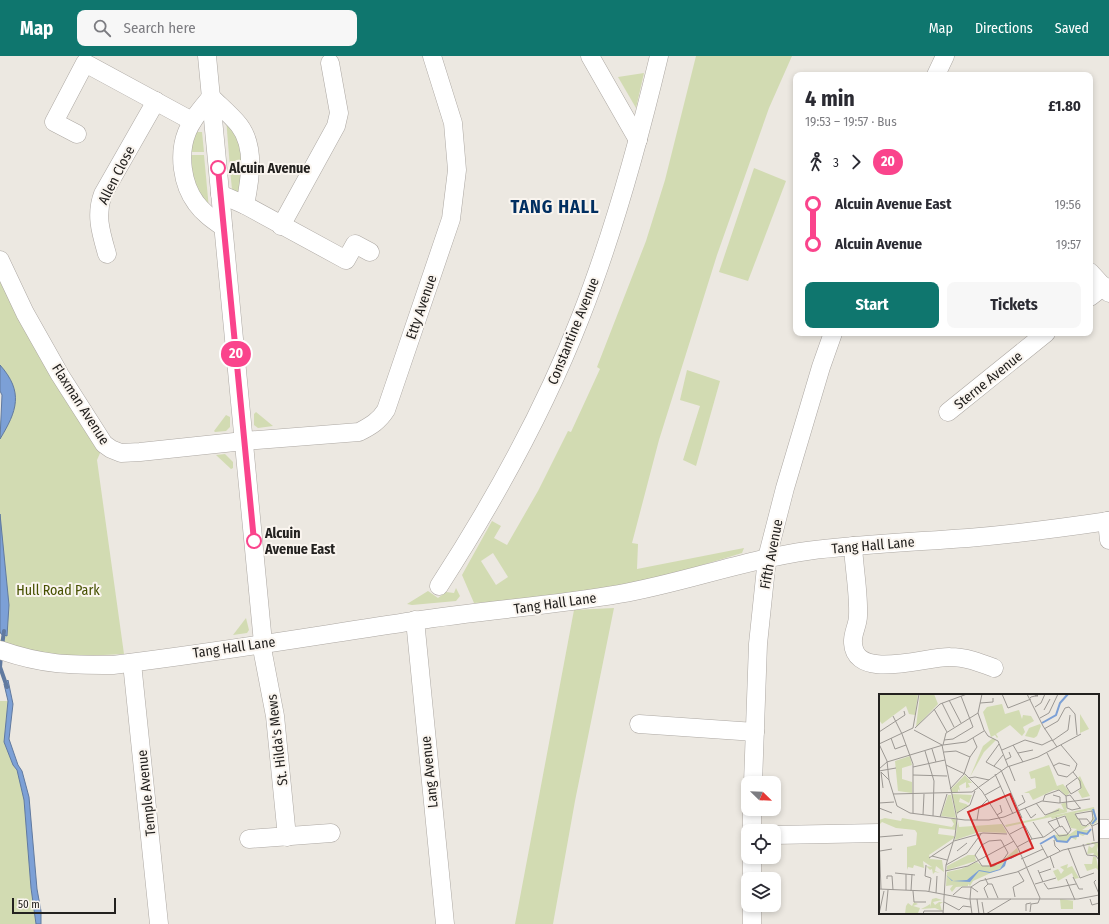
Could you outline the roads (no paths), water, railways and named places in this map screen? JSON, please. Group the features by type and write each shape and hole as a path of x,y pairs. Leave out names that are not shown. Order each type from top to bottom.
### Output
{"street":[{"path":"207,56 262,643"},
{"name":"Etty Avenue","path":"244,441 359,432 380,420 386,410 451,219 456,170 453,123 432,56"},
{"path":"590,56 638,140"},
{"name":"Constantine Avenue","path":"439,586 511,466 554,380 581,317 600,265 638,140 659,56"},
{"path":"937,72 945,56"},
{"path":"77,134 54,122 85,63 192,121"},
{"path":"282,226 336,126 339,113 330,63"},
{"path":"211,96 192,121 182,153 185,179 195,202 208,216 223,227"},
{"path":"211,96 240,126 248,147 251,175 245,205"},
{"name":"Allen Close","path":"107,254 98,218 99,205 103,194 156,101"},
{"path":"220,194 245,205 346,260 355,244 370,252"},
{"name":"Flaxman Avenue","path":"0,260 25,313 60,375 104,444 111,450 121,453 155,451 244,441"},
{"path":"1093,277 1101,292"},
{"name":"Fifth Avenue","path":"753,776 758,644 767,558 785,488 821,367 832,336"},
{"name":"Sterne Avenue","path":"948,412 1042,336"},
{"path":"1108,521 1109,540"},
{"name":"Tang Hall Lane","path":"7,653 42,663 66,665 132,663 415,620 542,606 620,594 678,582 767,558 852,546 969,538 1047,530 1108,521"},
{"path":"852,546 858,616 853,643 856,653 864,661 874,665 950,656 985,660"},
{"name":"Lang Avenue","path":"415,620 445,924"},
{"name":"St. Hilda's Mews","path":"262,643 275,716 287,837"},
{"name":"Temple Avenue","path":"132,663 159,924"},
{"path":"639,724 755,732"},
{"path":"249,839 332,833"},
{"path":"781,834 879,833"},
{"path":"752,912 752,924"}],"water":[{"path":"0,365 13,384 15,402 11,419 0,439 2,395 0,391"},
{"path":"0,514 9,605 7,636 1,634 0,631"},
{"path":"8,680 13,704 9,739 18,765 22,771 29,797 37,889 41,911 41,924 36,924 31,888 24,800 17,770 13,765 4,742 8,701 4,684"}],"waterway":[{"path":"2,646 4,631"},
{"path":"1,655 0,667 7,687"}],"place":[{"name":"Alcuin Avenue","path":"218,168"},
{"name":"Alcuin Avenue East","path":"254,541"}],"district":[{"name":"TANG HALL","path":"555,207"}],"park label":[{"name":"Hull Road Park","path":"58,590"}]}
